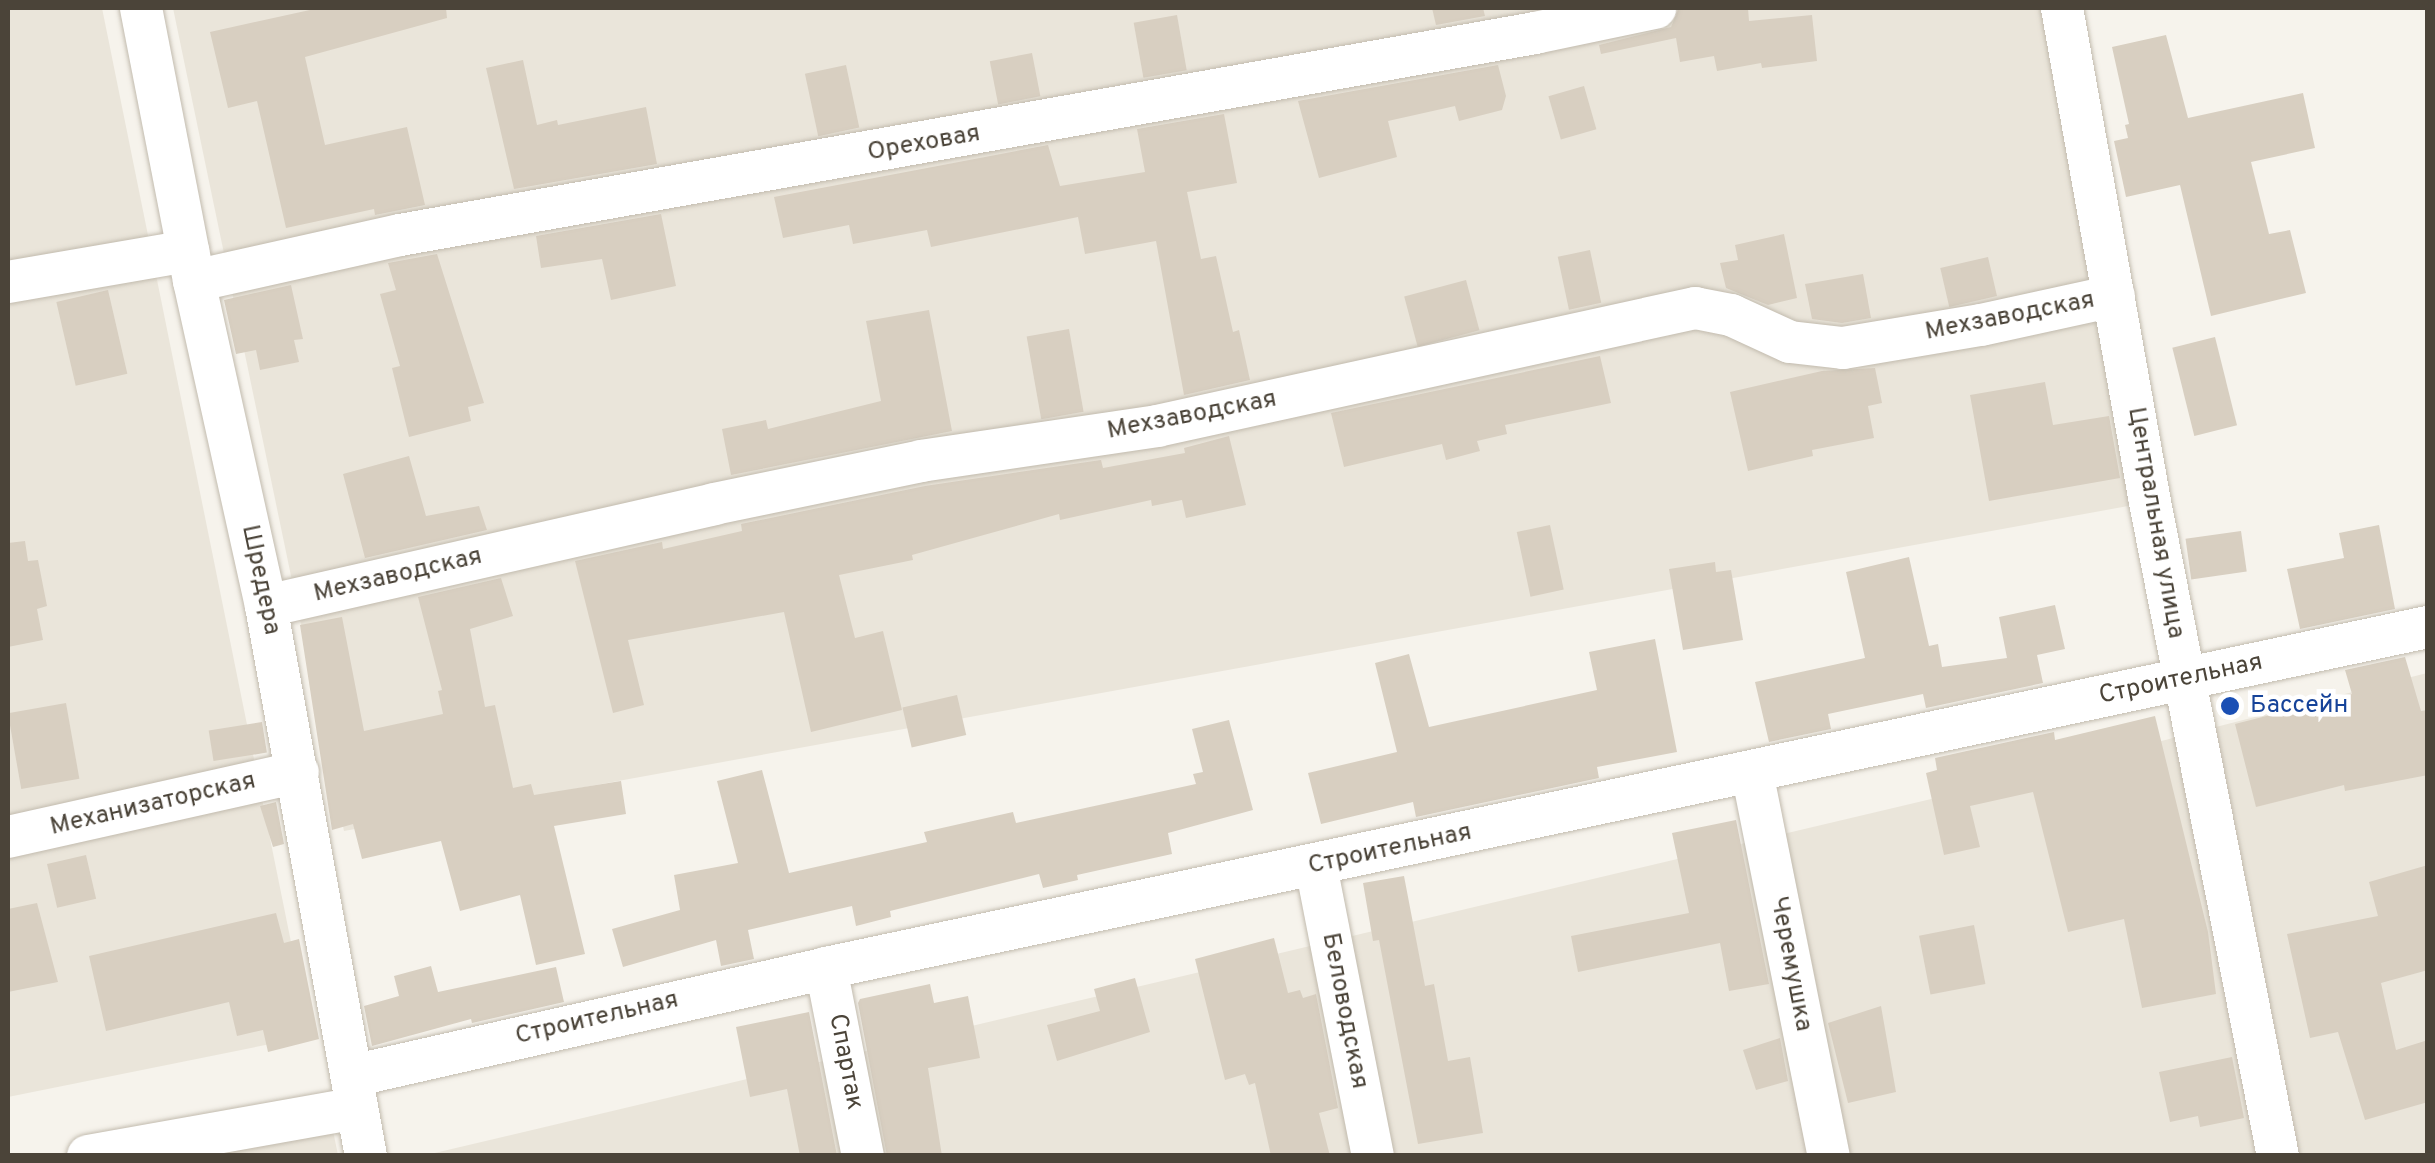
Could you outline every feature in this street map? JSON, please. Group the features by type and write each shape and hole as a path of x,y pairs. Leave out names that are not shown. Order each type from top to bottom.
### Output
{"street":[{"name":"Шредера","path":"141,8 191,266 266,606 366,1156"},
{"name":"Ореховая","path":"8,282 191,266 400,235 1536,34 1655,8"},
{"name":"Центральная улица","path":"2062,8 2183,679 2278,1156"},
{"name":"Мехзаводская","path":"266,606 733,500 922,461 1157,426 1695,308 1730,314 1790,342 1842,348 1980,325 2114,296"},
{"name":"Строительная","path":"88,1156 355,1092 826,968 2428,627"},
{"name":"Механизаторская","path":"8,838 298,772"},
{"name":"Черемушка","path":"1752,772 1829,1156"},
{"name":"Беловодская","path":"1316,866 1373,1156"},
{"name":"Спартак","path":"826,968 863,1156"}],"shaded area":[{"path":"8,8 102,8 310,1036 8,1097"},
{"path":"173,8 2062,8 2150,502 344,831"},
{"path":"2427,673 2427,1155 422,1156 1982,787"},
{"path":"326,1097 338,1155 66,1156"}],"building":[{"path":"319,8 446,8 447,18 305,57 325,145 407,127 425,205 375,215 374,209 286,228 257,101 228,108 210,32"},
{"path":"1432,8 1483,8 1485,16 1436,25"},
{"path":"1679,8 1748,8 1749,21 1812,15 1817,61 1762,68 1761,63 1717,71 1714,56 1680,62 1676,38 1601,54 1599,45 1671,27"},
{"path":"1177,15 1187,70 1143,78 1134,23"},
{"path":"2166,35 2188,118 2303,93 2315,148 2251,162 2269,234 2290,230 2306,293 2211,316 2180,185 2126,197 2114,141 2128,138 2125,125 2129,124 2112,47"},
{"path":"1032,53 1040,96 998,104 990,61"},
{"path":"523,60 537,125 557,120 558,125 646,107 657,164 514,189 486,68"},
{"path":"846,65 859,128 818,136 805,74"},
{"path":"1498,65 1506,96 1502,110 1459,121 1455,106 1388,121 1397,157 1319,178 1298,101"},
{"path":"1584,86 1596,129 1561,139 1548,96"},
{"path":"1224,114 1237,183 1187,192 1201,259 1216,256 1233,332 1239,330 1250,380 1184,395 1156,241 1085,254 1078,217 931,247 927,230 853,244 849,225 783,238 774,197 1048,145 1060,186 1145,172 1137,129"},
{"path":"661,214 676,286 611,300 602,259 541,268 536,236"},
{"path":"1784,234 1797,298 1768,305 1726,288 1720,263 1738,260 1735,245"},
{"path":"1590,250 1601,303 1569,310 1558,257"},
{"path":"437,254 484,403 468,407 471,421 409,437 392,368 400,366 380,294 396,290 388,263"},
{"path":"1988,257 1997,296 1949,307 1940,268"},
{"path":"1863,274 1871,318 1842,323 1812,319 1805,284"},
{"path":"1466,280 1479,330 1418,347 1404,297"},
{"path":"291,285 303,339 294,340 299,362 260,370 256,350 236,354 224,300"},
{"path":"108,290 127,374 76,386 56,302"},
{"path":"929,310 952,431 731,475 722,429 766,420 768,429 881,401 866,321"},
{"path":"1069,329 1084,412 1041,419 1027,336"},
{"path":"2215,337 2237,425 2194,436 2172,348"},
{"path":"1600,356 1611,403 1505,425 1507,434 1477,441 1480,451 1446,460 1442,444 1344,467 1331,413"},
{"path":"1875,368 1882,403 1868,406 1874,438 1812,450 1813,456 1748,471 1730,392 1822,371"},
{"path":"2045,382 2053,425 2109,416 2120,478 1989,501 1970,395"},
{"path":"1229,436 1246,505 1186,518 1182,500 1152,506 1151,500 1060,520 1059,514 912,555 913,560 839,575 855,638 883,631 902,710 811,732 784,612 628,640 644,705 613,713 575,561 662,542 663,549 742,531 741,524 925,486 1101,460 1103,468 1185,453 1184,448"},
{"path":"409,456 426,516 479,506 487,530 365,558 343,474"},
{"path":"1550,525 1564,590 1530,597 1517,532"},
{"path":"2379,525 2395,609 2300,629 2287,569 2344,558 2339,533"},
{"path":"2241,531 2247,572 2191,579 2186,539"},
{"path":"25,541 28,561 38,560 47,606 37,609 43,640 8,647 8,543"},
{"path":"1909,557 1929,646 1938,644 1942,667 2007,658 1999,617 2055,605 2065,649 2037,655 2043,683 1926,708 1923,694 1828,714 1831,729 1769,742 1755,682 1865,658 1846,572"},
{"path":"1715,562 1716,572 1731,570 1743,640 1683,650 1669,569"},
{"path":"501,578 513,616 470,629 485,707 495,705 513,788 531,784 534,795 621,781 626,814 554,826 585,954 536,965 520,895 460,911 441,841 362,859 353,824 332,830 300,625 342,617 364,731 443,714 438,691 442,690 418,597"},
{"path":"1655,639 1677,752 1597,767 1599,778 1416,817 1413,802 1321,824 1308,773 1397,752 1375,663 1409,654 1429,727 1597,690 1589,652"},
{"path":"2405,657 2421,711 2428,710 2428,775 2345,791 2344,785 2256,807 2235,724 2352,694 2345,670"},
{"path":"957,695 966,735 912,748 902,708"},
{"path":"66,703 79,779 21,789 8,713"},
{"path":"2155,716 2208,932 2216,994 2142,1008 2124,919 2068,932 2033,792 1970,806 1980,847 1944,855 1926,773 1937,770 1935,758 2054,732 2055,740"},
{"path":"1229,720 1253,810 1168,833 1172,854 1077,875 1078,880 1043,888 1039,874 890,911 891,917 856,926 852,906 748,930 754,959 721,966 716,940 623,967 612,929 680,910 674,875 738,863 717,781 762,770 789,873 927,842 924,832 1013,812 1016,823 1196,784 1193,774 1203,772 1192,729"},
{"path":"262,722 267,753 214,761 209,730"},
{"path":"276,802 284,844 273,847 260,806"},
{"path":"1736,820 1769,984 1729,991 1720,943 1578,972 1571,936 1689,913 1672,833"},
{"path":"86,855 96,899 57,908 47,864"},
{"path":"2428,865 2428,970 2381,983 2396,1050 2428,1040 2428,1102 2365,1120 2338,1032 2310,1038 2287,934 2378,916 2369,882"},
{"path":"1404,876 1425,986 1434,984 1448,1061 1470,1057 1483,1133 1418,1144 1379,940 1373,941 1363,883"},
{"path":"37,903 58,982 8,992 8,909"},
{"path":"276,913 284,943 299,939 319,1039 268,1052 263,1030 237,1036 229,1002 106,1031 89,956"},
{"path":"1974,925 1985,984 1930,995 1919,936"},
{"path":"1274,938 1288,993 1300,990 1303,998 1316,994 1338,1108 1319,1113 1330,1156 1271,1156 1255,1083 1249,1085 1245,1074 1225,1080 1195,959"},
{"path":"431,966 438,992 556,967 564,1002 472,1023 471,1019 372,1046 364,1006 399,996 394,976"},
{"path":"1135,978 1150,1032 1057,1061 1047,1025 1100,1011 1094,989"},
{"path":"930,984 934,1003 968,996 980,1058 928,1068 942,1156 887,1156 858,1003 860,999"},
{"path":"1881,1006 1896,1092 1848,1103 1828,1023"},
{"path":"809,1012 837,1156 800,1156 787,1089 750,1097 736,1027"},
{"path":"1780,1038 1788,1081 1756,1090 1743,1050"},
{"path":"2232,1057 2244,1118 2200,1127 2198,1116 2170,1122 2159,1072"}],"place":[{"name":"Бассейн","path":"2230,706"}]}
